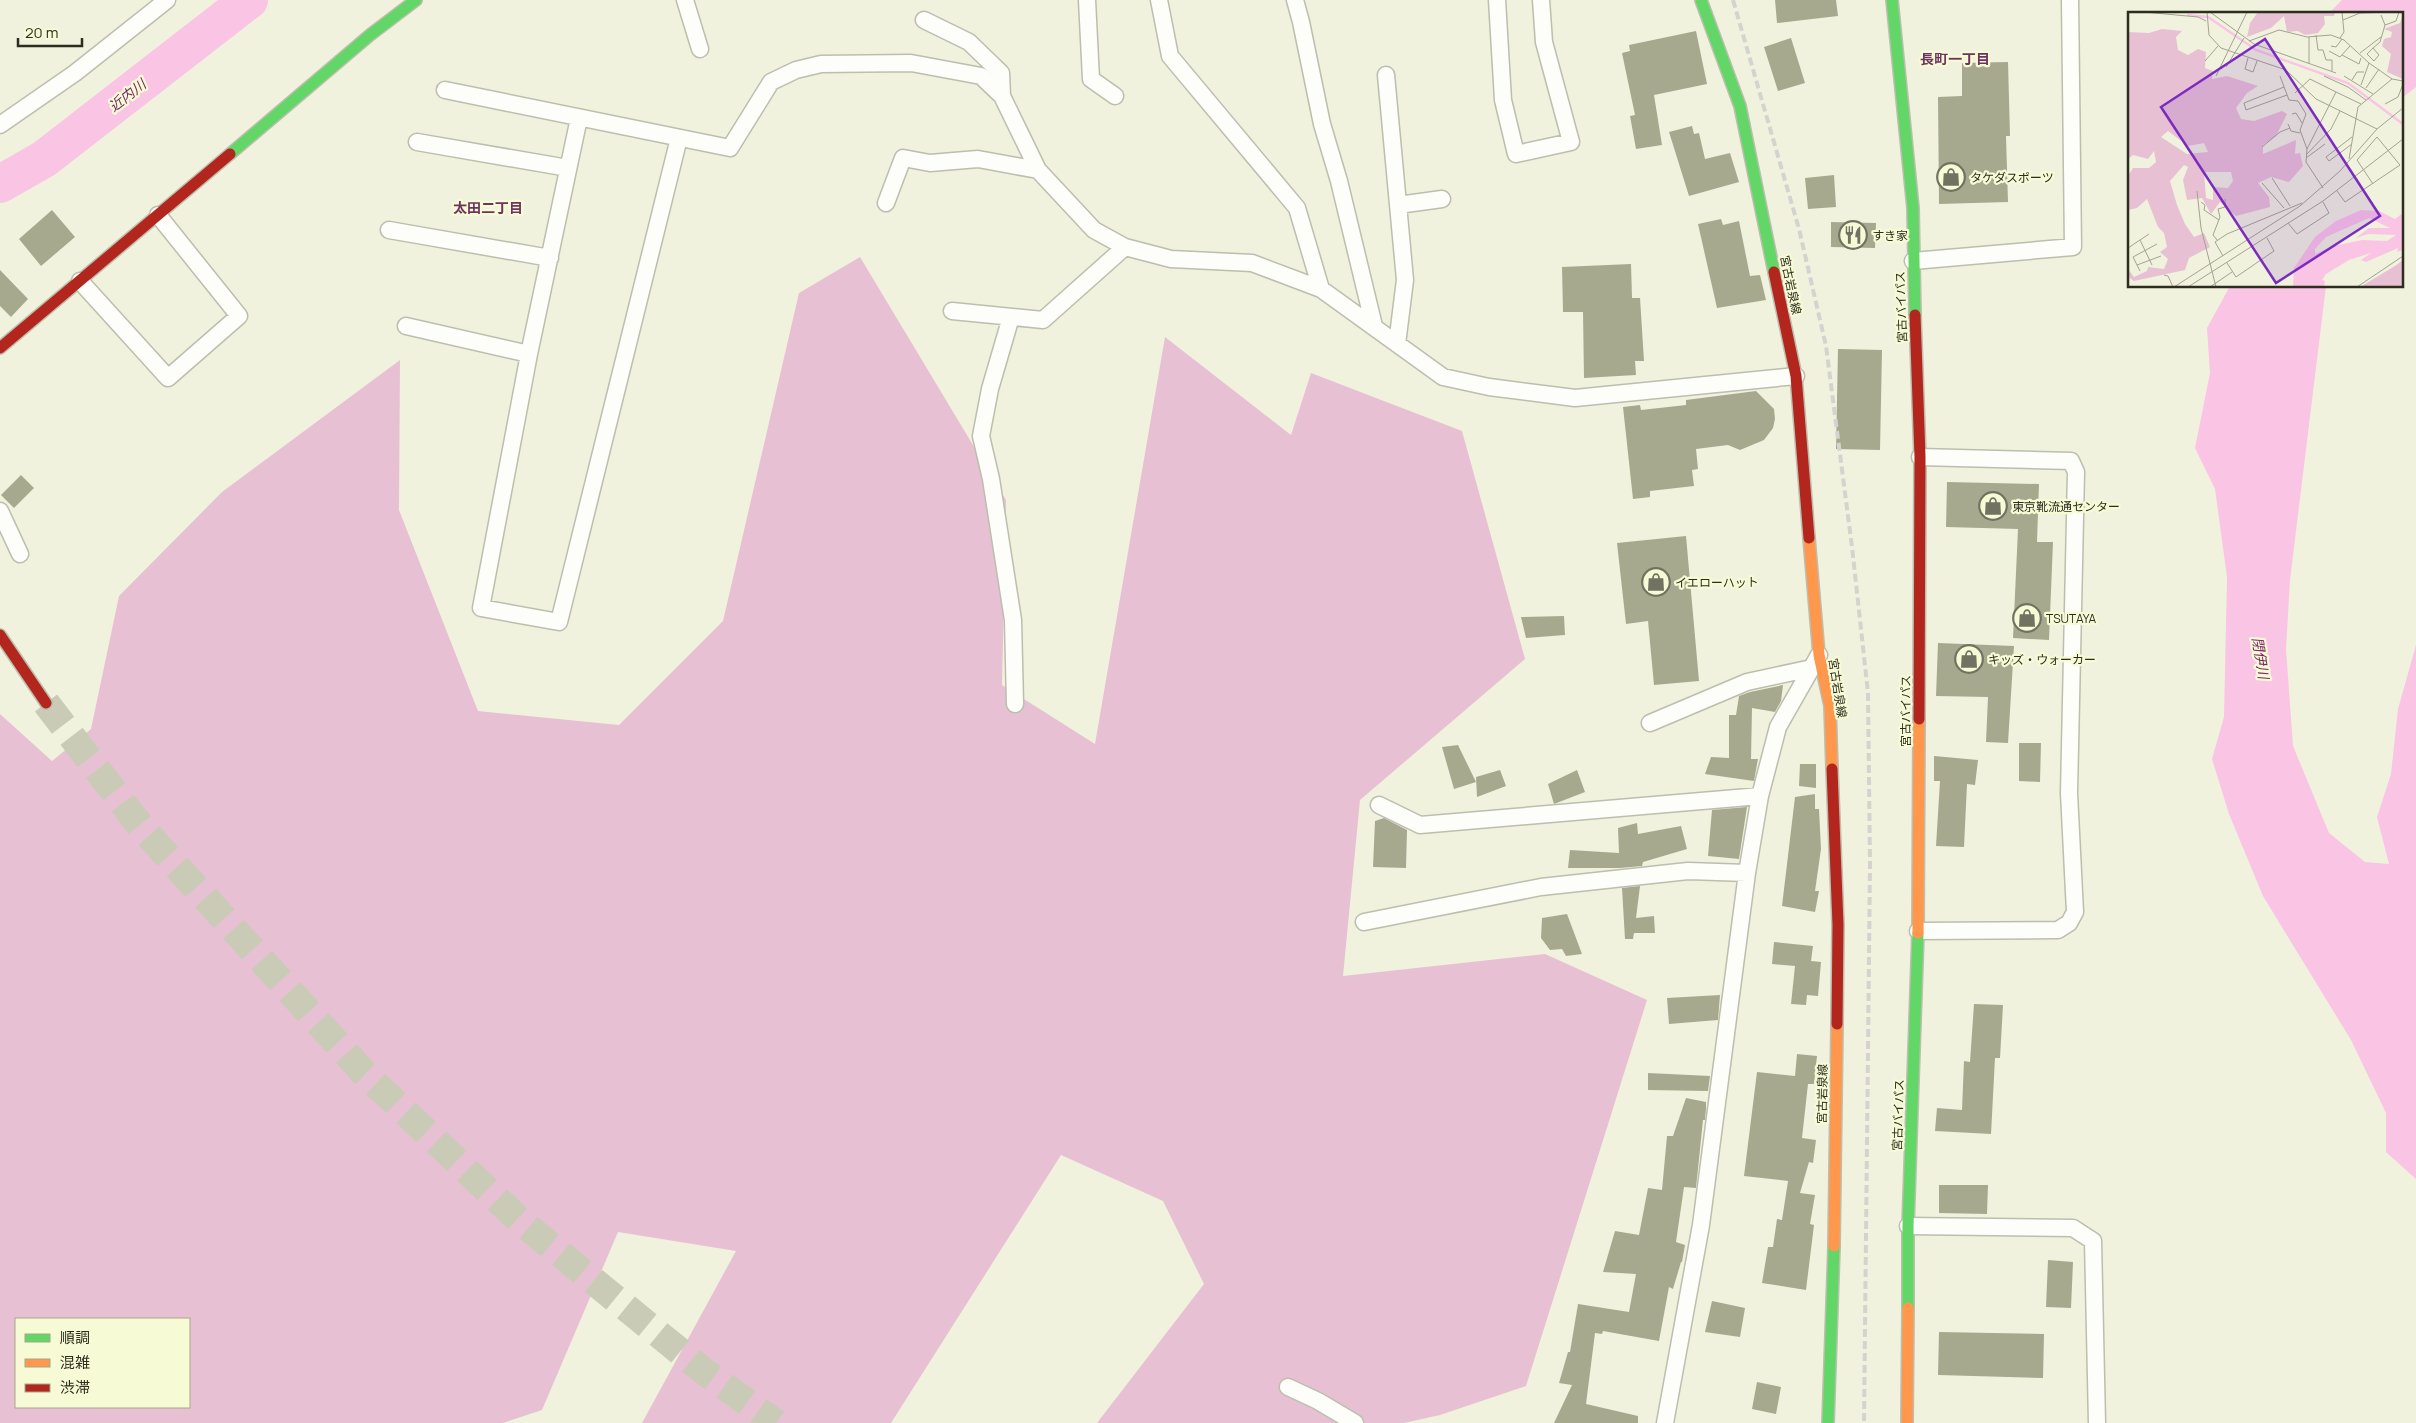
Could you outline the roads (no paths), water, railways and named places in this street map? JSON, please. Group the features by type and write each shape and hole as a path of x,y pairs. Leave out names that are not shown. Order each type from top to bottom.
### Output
{"main road":[{"path":"0,348 370,35 416,0"},
{"name":"宮古岩泉線","path":"1701,0 1740,106 1796,376 1815,662 1830,706 1838,924 1833,1294 1828,1423"},
{"name":"宮古バイパス","path":"1892,0 1913,208 1920,457 1918,931 1908,1226 1907,1423"},
{"path":"0,636 46,703"}],"street":[{"path":"0,125 75,73 167,0"},
{"path":"685,0 700,49"},
{"path":"1087,0 1091,78 1115,96"},
{"path":"1159,0 1170,56 1297,208 1321,289"},
{"path":"1295,0 1322,124 1339,181 1374,326"},
{"path":"1497,0 1503,100 1516,154 1571,142 1544,42 1541,0"},
{"path":"1913,261 2073,247 2070,0"},
{"path":"924,20 970,42 1001,73 1002,96"},
{"path":"445,90 730,148 771,82 796,70 821,64 911,63 981,76 1002,96 1038,170 1094,230 1125,247 1171,259 1252,263 1321,289 1443,377 1489,387 1575,398 1796,376"},
{"path":"1386,75 1405,280 1397,344"},
{"path":"579,118 530,354 481,608 559,622 679,138"},
{"path":"417,142 568,168"},
{"path":"886,203 903,158 930,163 978,159 1038,170"},
{"path":"1398,205 1442,199"},
{"path":"80,281 168,378 239,316 158,215"},
{"path":"389,230 550,258"},
{"path":"952,311 1044,320 1125,247"},
{"path":"1011,317 990,389 981,436 991,479 1013,620 1015,704"},
{"path":"406,326 530,354"},
{"path":"1918,931 2058,930 2069,923 2075,912 2069,793 2076,472 2071,461 1920,457"},
{"path":"0,511 20,554"},
{"path":"1650,723 1747,682 1815,662"},
{"path":"1664,1423 1701,1225 1747,873 1760,796 1778,727 1815,662"},
{"path":"1379,805 1420,825 1760,796"},
{"path":"1364,922 1541,887 1688,871 1747,873"},
{"path":"1908,1226 2073,1228 2093,1241 2097,1423"},
{"path":"1288,1387 1318,1401 1355,1423"}],"water":[{"path":"2342,0 2416,0 2416,87 2404,96 2404,12 2330,12"},
{"name":"閉伊川","path":"2229,288 2326,288 2290,580 2286,649 2293,746 2329,833 2365,862 2389,864 2377,817 2391,774 2398,709 2416,645 2416,1179 2386,1152 2386,1113 2351,1040 2263,896 2229,814 2212,759 2224,717 2227,577 2215,489 2195,448 2210,373 2207,328"}],"waterway":[{"name":"近内川","path":"0,184 44,159 249,0"}],"tunnel":[{"path":"46,703 142,828 363,1072 519,1220 705,1372 776,1423"}],"railway":[{"path":"1733,0 1799,229 1826,346 1852,547 1868,693 1870,864 1864,1423"}],"place":[{"name":"タケダスポーツ","path":"1951,177"},
{"name":"すき家","path":"1853,235"},
{"name":"東京靴流通センター","path":"1993,506"},
{"name":"イエローハット","path":"1656,582"},
{"name":"TSUTAYA","path":"2027,618"},
{"name":"キッズ・ウォーカー","path":"1969,659"}],"district":[{"name":"長町一丁目","path":"1955,58"},
{"name":"太田二丁目","path":"488,207"}]}
